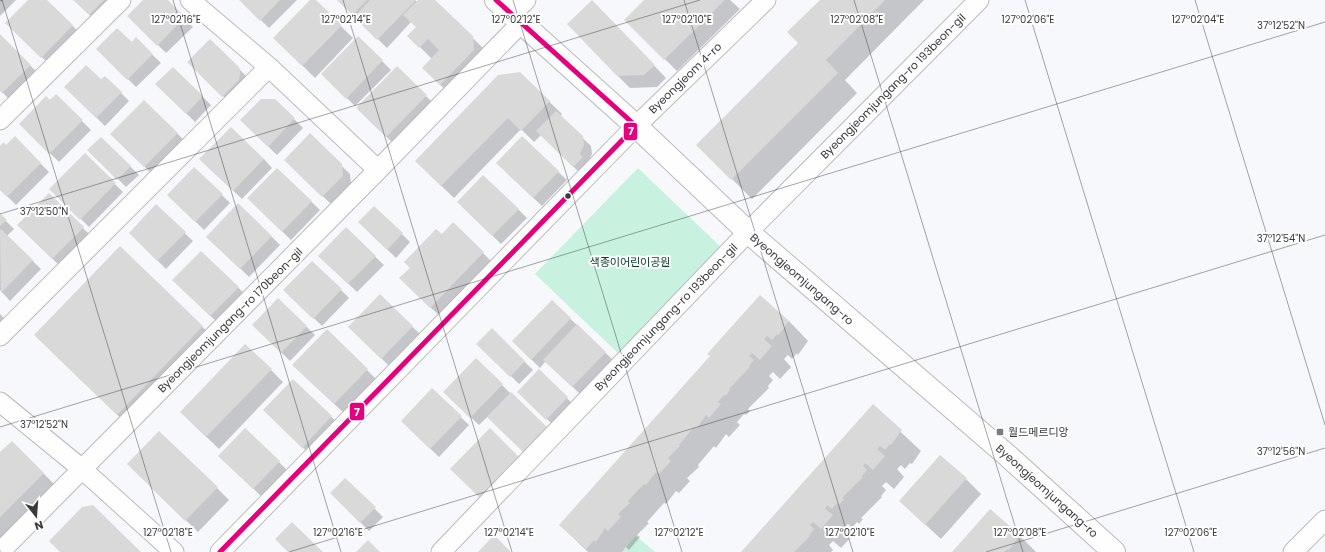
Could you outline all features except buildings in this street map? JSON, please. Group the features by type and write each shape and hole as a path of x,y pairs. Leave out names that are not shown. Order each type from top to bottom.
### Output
{"street":[{"path":"0,120 121,0"},
{"path":"190,0 269,67 378,170"},
{"name":"Byeongjeomjungang-ro","path":"496,0 520,12 636,126 748,232 1008,456 1114,552"},
{"name":"Byeongjeom 4-ro","path":"220,552 636,126 766,0"},
{"name":"Byeongjeomjungang-ro 193beon-gil","path":"440,552 748,232 979,0"},
{"name":"Byeongjeomjungang-ro 170beon-gil","path":"0,552 378,170 520,12"},
{"path":"0,336 269,67"},
{"path":"0,402 82,469 174,552"},
{"path":"1293,552 1325,520"}],"green space":[{"name":"색종이어린이공원","path":"638,168 724,250 621,356 535,274"},
{"path":"636,536 655,552 622,552"}],"transit line":[{"name":"7","path":"220,552 636,126 496,0"}],"place":[{"name":"월드메르디앙","path":"1000,432"}]}
